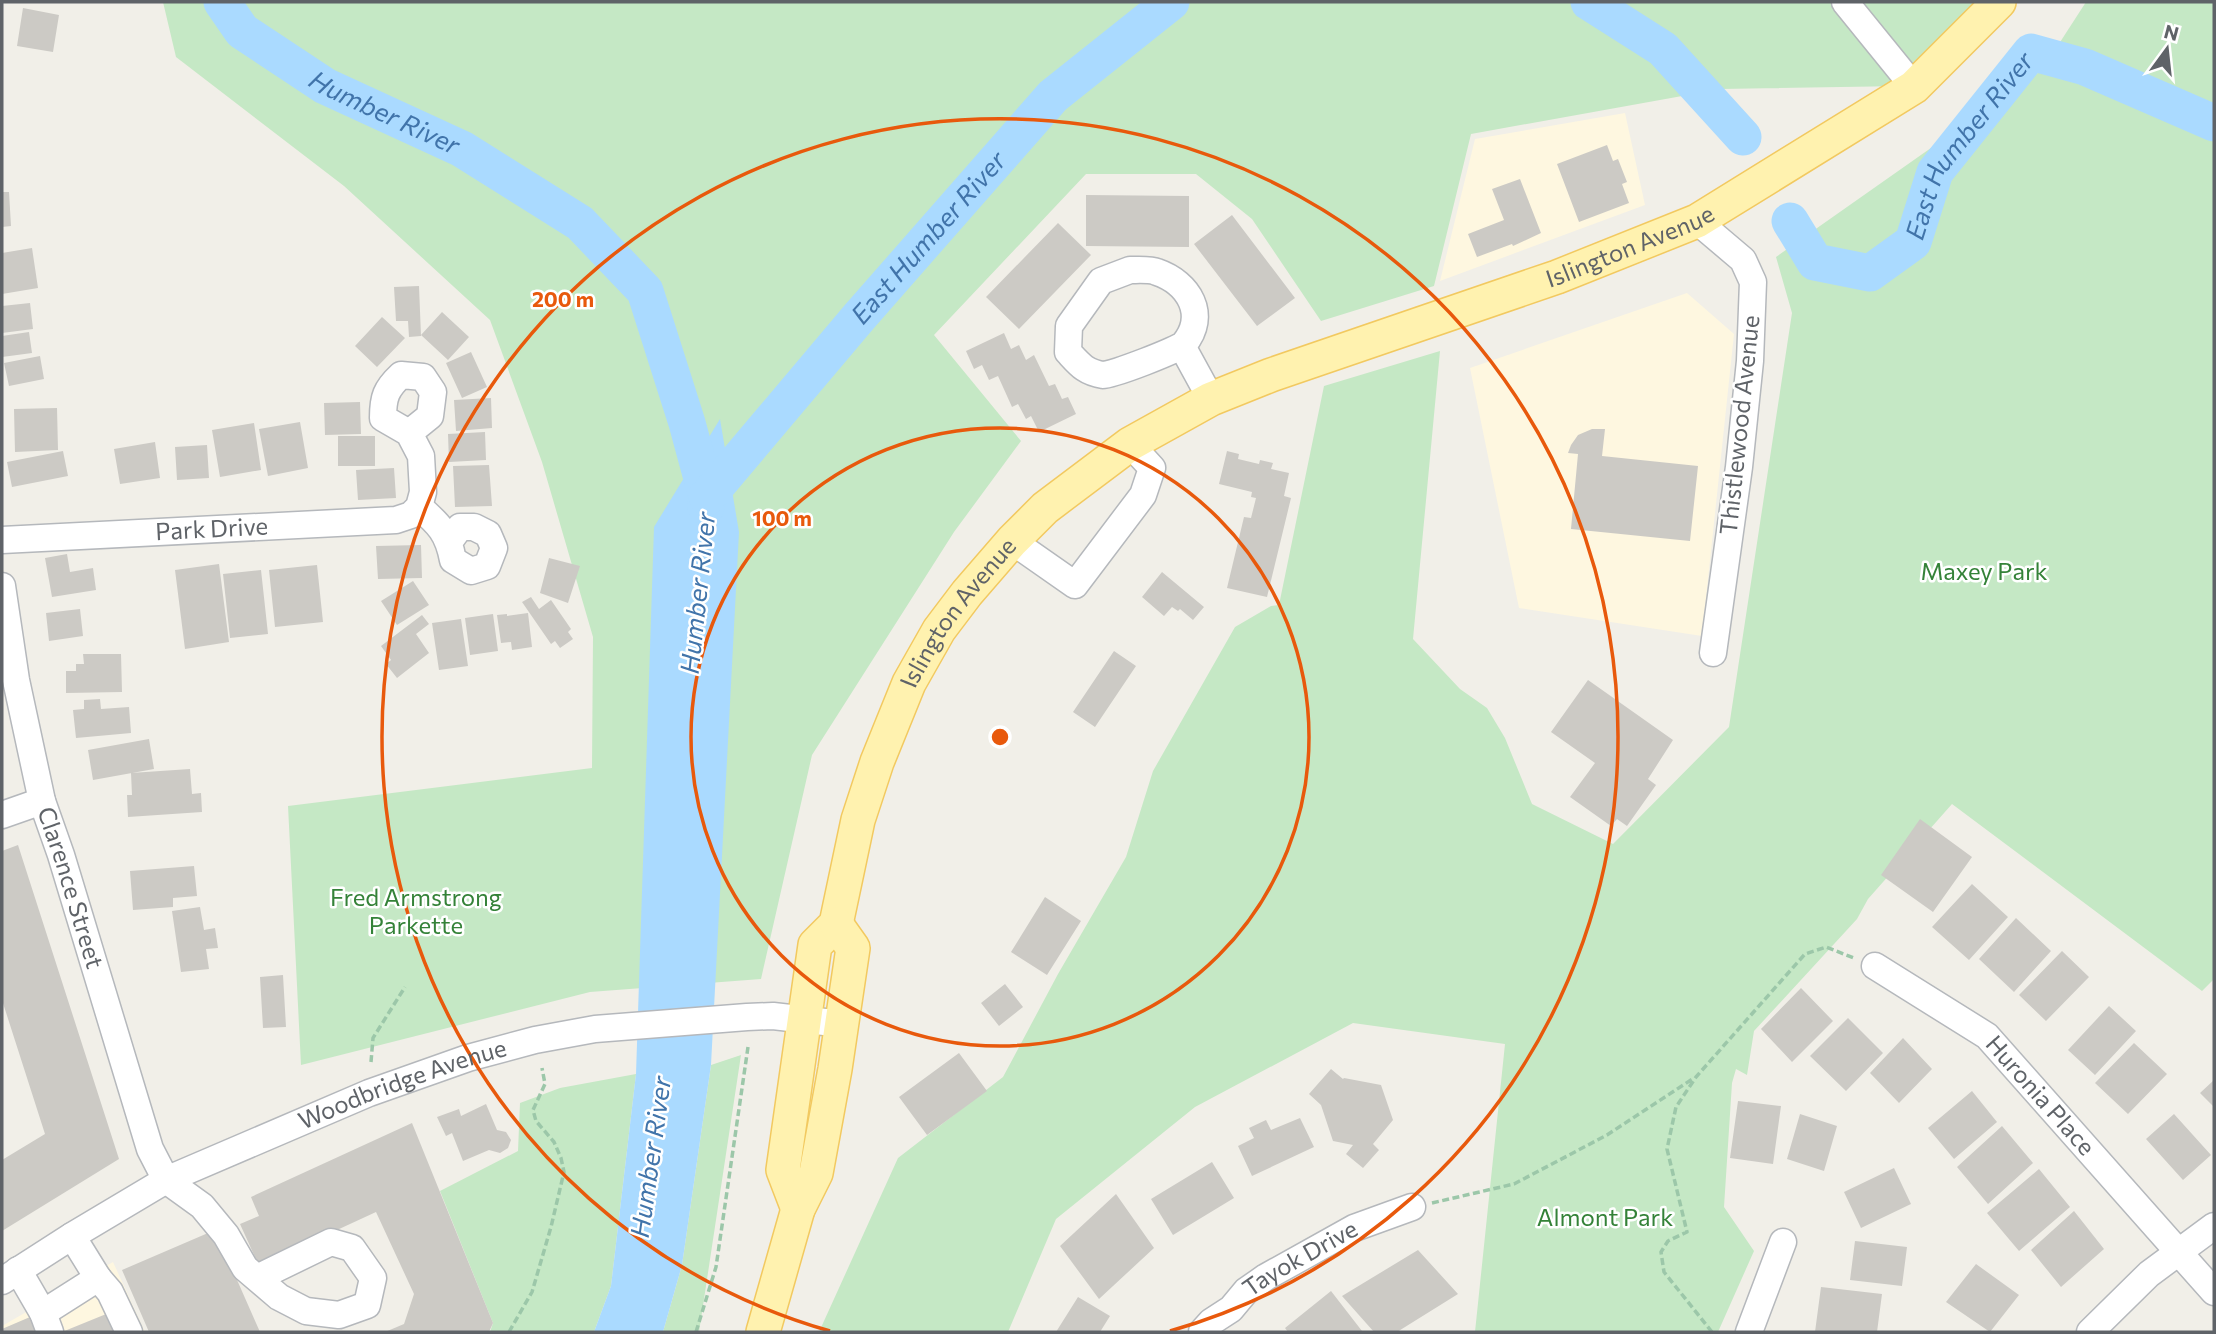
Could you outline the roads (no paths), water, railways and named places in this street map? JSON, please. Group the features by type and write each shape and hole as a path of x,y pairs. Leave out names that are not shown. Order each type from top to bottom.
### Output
{"main road":[{"name":"Islington Avenue","path":"798,1209 783,1170 815,944 836,923 858,820 877,762 909,683 939,631 967,593 1012,541 1045,508 1130,443 1211,399 1271,375 1557,277 1697,220 1913,87 1999,2"},
{"path":"763,1332 798,1209 816,1173 853,948 836,923"}],"street":[{"path":"1845,2 1913,87"},
{"name":"Thistlewood Avenue","path":"1697,220 1743,260 1753,282 1750,361 1739,467 1713,653"},
{"path":"1130,270 1156,271 1181,285 1194,304 1194,327 1182,346 1106,376 1083,369 1068,352 1069,326 1101,281 1130,270"},
{"path":"1182,346 1211,399"},
{"path":"409,433 421,457 423,492 419,507 439,524 449,542"},
{"path":"1012,541 1075,584 1143,495 1152,468 1130,443"},
{"name":"Park Drive","path":"2,540 396,520 411,514 419,507"},
{"name":"Clarence Street","path":"2,586 9,680 42,801 61,855 150,1149 166,1180"},
{"path":"2,815 42,801"},
{"name":"Huronia Place","path":"1875,966 1987,1037 2214,1292"},
{"name":"Woodbridge Avenue","path":"7,1276 166,1180 369,1093 468,1058 536,1040 595,1029 774,1016 842,1024"},
{"path":"166,1180 202,1206 226,1235 245,1268 257,1278"},
{"name":"Tayok Drive","path":"1202,1332 1211,1322 1231,1309 1246,1291 1266,1277 1354,1228 1412,1207"},
{"path":"2091,1332 2149,1274 2214,1226"},
{"path":"72,1236 110,1292 129,1332"},
{"path":"1749,1332 1783,1242"},
{"path":"7,1276 46,1323 98,1278"}],"water":[{"path":"720,419 739,532 711,1065 682,1265 663,1332 594,1332 611,1286 636,1074 654,527"}],"waterway":[{"name":"Humber River","path":"222,2 242,31 325,86 462,149 580,223 645,291 687,423 707,497 706,507"},
{"name":"East Humber River","path":"707,497 859,317 1053,96 1171,2"},
{"name":"East Humber River","path":"1589,2 1663,49 1743,137"},
{"name":"East Humber River","path":"1790,221 1815,262 1870,273 1913,242 1935,172 2031,52 2085,67 2214,123"}],"park label":[{"name":"Maxey Park","path":"1984,572"},
{"name":"Fred Armstrong Parkette","path":"416,912"},
{"name":"Almont Park","path":"1605,1218"}]}
